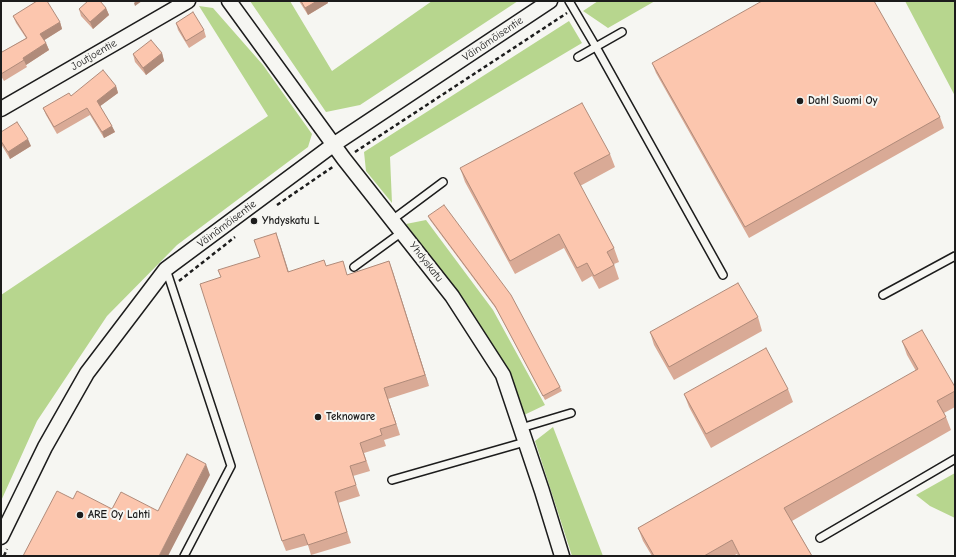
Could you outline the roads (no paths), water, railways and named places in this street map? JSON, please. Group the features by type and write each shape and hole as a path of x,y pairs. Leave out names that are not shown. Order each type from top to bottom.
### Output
{"street":[{"name":"Joutjoentie","path":"1,109 188,1"},
{"name":"Yhdyskatu","path":"229,1 333,145 452,296 503,375 562,556"},
{"name":"Väinämöisentie","path":"6,540 45,447 87,374 166,270 333,145 550,1"}],"lane":[{"path":"569,1 723,275"},
{"path":"578,57 622,32"},
{"path":"392,220 442,182"},
{"path":"354,267 402,232"},
{"path":"883,295 955,256"},
{"path":"166,270 231,466 184,556"},
{"path":"521,428 571,413"},
{"path":"392,480 525,442"},
{"path":"820,538 955,459"}],"place":[{"name":"Dahl Suomi Oy","path":"800,101"},
{"name":"Yhdyskatu L","path":"254,221"},
{"name":"Teknoware","path":"318,417"},
{"name":"ARE Oy Lahti","path":"80,515"}]}
